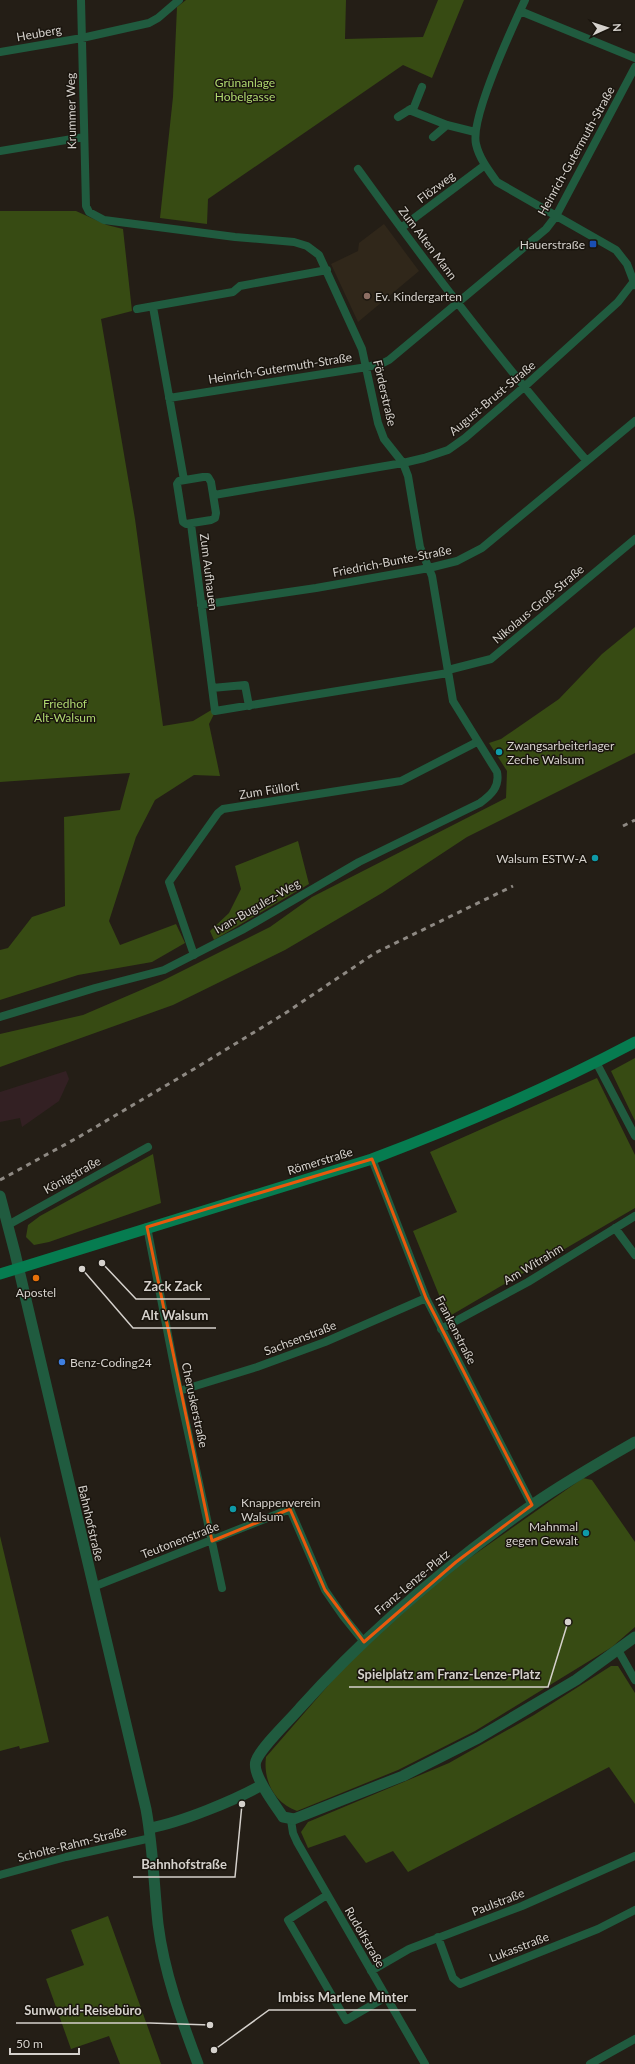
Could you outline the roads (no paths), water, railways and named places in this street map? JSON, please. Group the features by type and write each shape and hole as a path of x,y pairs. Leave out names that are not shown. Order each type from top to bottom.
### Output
{"main road":[{"name":"Römerstraße","path":"0,1274 147,1227 372,1159 468,1120 596,1062 635,1042"}],"street":[{"name":"Krummer Weg","path":"81,0 84,199 89,212 96,217"},
{"name":"Heuberg","path":"0,52 82,38 149,23 179,0"},
{"path":"524,0 479,111 475,132 476,146 485,165 497,182 616,250 627,264 635,282"},
{"path":"520,10 635,58"},
{"name":"Heinrich-Gutermuth-Straße","path":"169,398 367,366 383,363 389,360 546,229 556,216 635,67"},
{"path":"398,117 414,107 422,87"},
{"path":"409,110 447,125 475,132"},
{"path":"433,137 447,125"},
{"path":"0,151 84,137"},
{"name":"Flözweg","path":"401,228 485,165"},
{"name":"Zum Alten Mann","path":"358,169 401,228 524,387 586,460"},
{"name":"Förderstraße","path":"96,217 118,222 294,242 307,246 319,255 362,348 378,423 384,439 403,463 408,476 420,547 429,568 453,701 497,772"},
{"path":"137,309 233,292 240,286 327,270"},
{"name":"August-Brust-Straße","path":"214,495 403,463 448,450 465,438 524,387 618,302 635,282"},
{"name":"Zum Aufhauen","path":"153,307 184,480 177,484 183,522 191,524 215,711"},
{"name":"Friedrich-Bunte-Straße","path":"201,605 316,588 429,568 457,561 482,548 586,460 635,421"},
{"path":"184,480 208,477 211,482 214,495 216,513 215,518 191,524"},
{"name":"Nikolaus-Groß-Straße","path":"215,711 448,672 490,659 635,539"},
{"path":"212,688 245,684 249,706"},
{"name":"Zum Füllort","path":"194,955 169,882 218,812 223,809 401,781 477,742"},
{"name":"Ivan-Bugulez-Weg","path":"0,1017 95,988 164,970 242,930 359,862 480,803 491,795 498,783 497,772"},
{"path":"596,1062 635,1136"},
{"name":"Königstraße","path":"8,1225 148,1147"},
{"name":"Frankenstraße","path":"372,1159 426,1298 532,1505"},
{"path":"0,1196 18,1268"},
{"name":"Am Witrahm","path":"441,1329 528,1282 635,1216"},
{"name":"Cheruskerstraße","path":"147,1227 179,1391 222,1588"},
{"path":"615,1228 635,1254"},
{"name":"Bahnhofstraße","path":"18,1268 150,1833 158,1925 166,1962 181,2020 198,2064"},
{"name":"Sachsenstraße","path":"179,1391 257,1367 324,1342 426,1298"},
{"name":"Franz-Lenze-Platz","path":"291,1820 283,1817 262,1785 255,1765 256,1760 321,1685 364,1642 456,1562 532,1505 635,1442"},
{"name":"Teutonenstraße","path":"93,1587 290,1509 326,1590 343,1616 364,1642"},
{"path":"291,1820 403,1776 478,1738 576,1680 635,1637"},
{"path":"618,1650 635,1680"},
{"path":"150,1833 186,1817 248,1793 262,1785"},
{"name":"Rudolfstraße","path":"291,1820 293,1834 327,1896 425,2064"},
{"name":"Scholte-Rahm-Straße","path":"0,1875 150,1833"},
{"name":"Paulstraße","path":"371,1971 409,1948 522,1906 635,1856"},
{"path":"327,1896 288,1920 346,2020 386,1997"},
{"name":"Lukasstraße","path":"438,1937 453,1978 460,1984 598,1929 635,1910"},
{"path":"590,2064 635,2039"}],"railway":[{"path":"623,826 635,820"},
{"path":"0,1180 77,1138 194,1069 284,1014 375,953 513,886"}],"place":[{"name":"Hauerstraße","path":"593,244"},
{"name":"Ev. Kindergarten","path":"367,296"},
{"name":"Zwangsarbeiterlager Zeche Walsum","path":"499,752"},
{"name":"Walsum ESTW-A","path":"595,858"},
{"name":"Zack Zack","path":"102,1263"},
{"name":"Alt Walsum","path":"82,1269"},
{"name":"Apostel","path":"36,1278"},
{"name":"Benz-Coding24","path":"62,1362"},
{"name":"Knappenverein Walsum","path":"233,1509"},
{"name":"Mahnmal gegen Gewalt","path":"586,1533"},
{"name":"Spielplatz am Franz-Lenze-Platz","path":"568,1622"},
{"name":"Bahnhofstraße","path":"242,1804"},
{"name":"Sunworld-Reisebüro","path":"210,2025"},
{"name":"Imbiss Marlene Minter","path":"214,2050"}],"park label":[{"name":"Grünanlage Hobelgasse","path":"245,89"},
{"name":"Friedhof Alt-Walsum","path":"65,710"}]}
